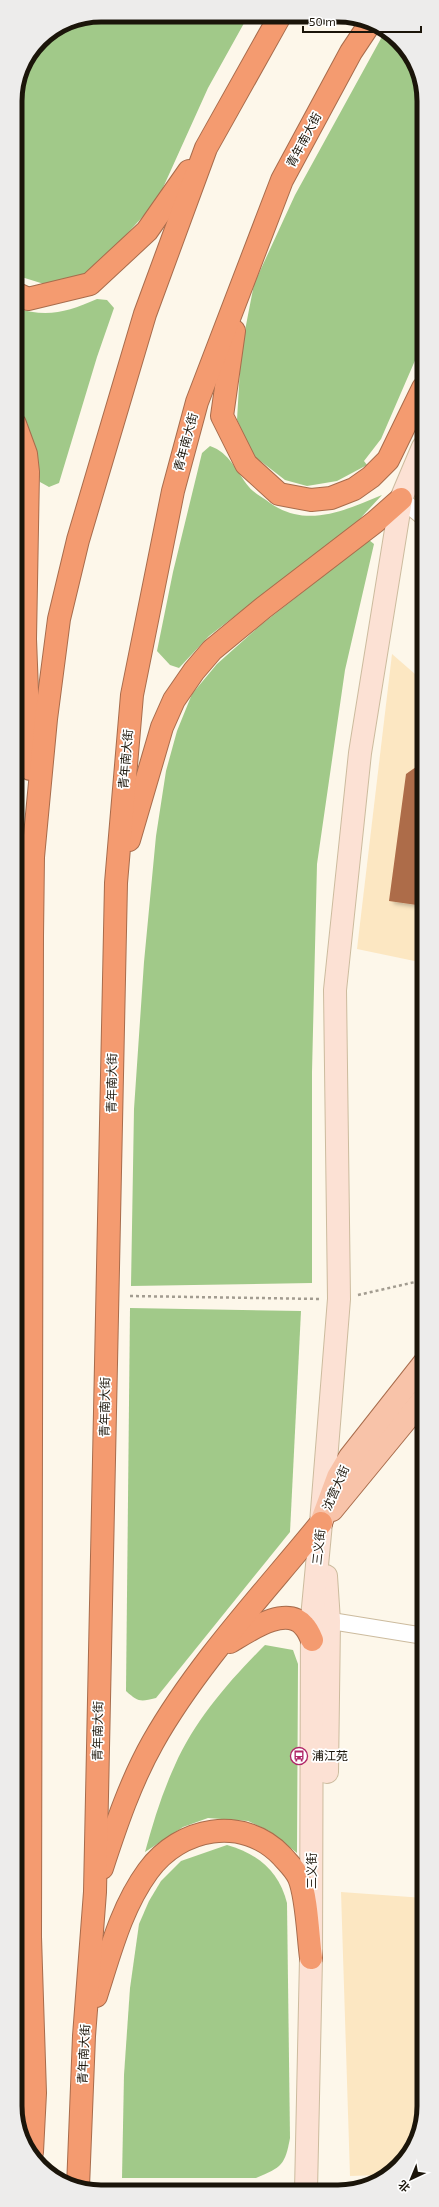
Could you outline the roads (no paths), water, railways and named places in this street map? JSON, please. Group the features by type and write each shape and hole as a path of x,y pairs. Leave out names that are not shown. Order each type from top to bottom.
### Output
{"highway":[{"path":"22,297 28,300 90,284 147,231 206,148 277,22"},
{"name":"青年南大街","path":"78,2181 84,2036 95,1892 116,883 132,695 173,491 197,402 282,180 351,52 367,28"},
{"path":"33,857 46,719 59,619 78,540 145,314 206,148"},
{"path":"242,283 222,416 246,464 279,494 311,500 331,498 354,489 371,477 388,460 417,400"},
{"path":"22,443 26,454 28,472 25,639 33,857 30,1937 35,2093 32,2145"},
{"path":"116,883 162,727 174,700 194,671 212,650 263,608 375,522 401,499"},
{"path":"95,1892 122,1811 153,1742 180,1698 321,1523"},
{"path":"218,1649 268,1620 281,1618 294,1619 304,1625 312,1640"},
{"path":"84,2036 118,1926 132,1896 148,1871 158,1859 180,1843 192,1837 217,1831 237,1830 252,1835 268,1844 278,1852 299,1878 303,1892 311,1958"},
{"path":"22,1874 30,1937"}],"main road":[{"name":"沈营大街","path":"321,1523 338,1477 350,1457 417,1372"},
{"name":"沈营大街","path":"321,1523 417,1406"}],"street":[{"name":"三义街","path":"318,2185 321,1523 338,1299 335,990 360,753 401,499 417,461"},
{"path":"401,499 417,512"},
{"name":"三义街","path":"306,2185 311,1958 312,1640 321,1619"},
{"path":"321,1619 417,1635"}],"place":[{"name":"浦江苑","path":"299,1756"}]}
